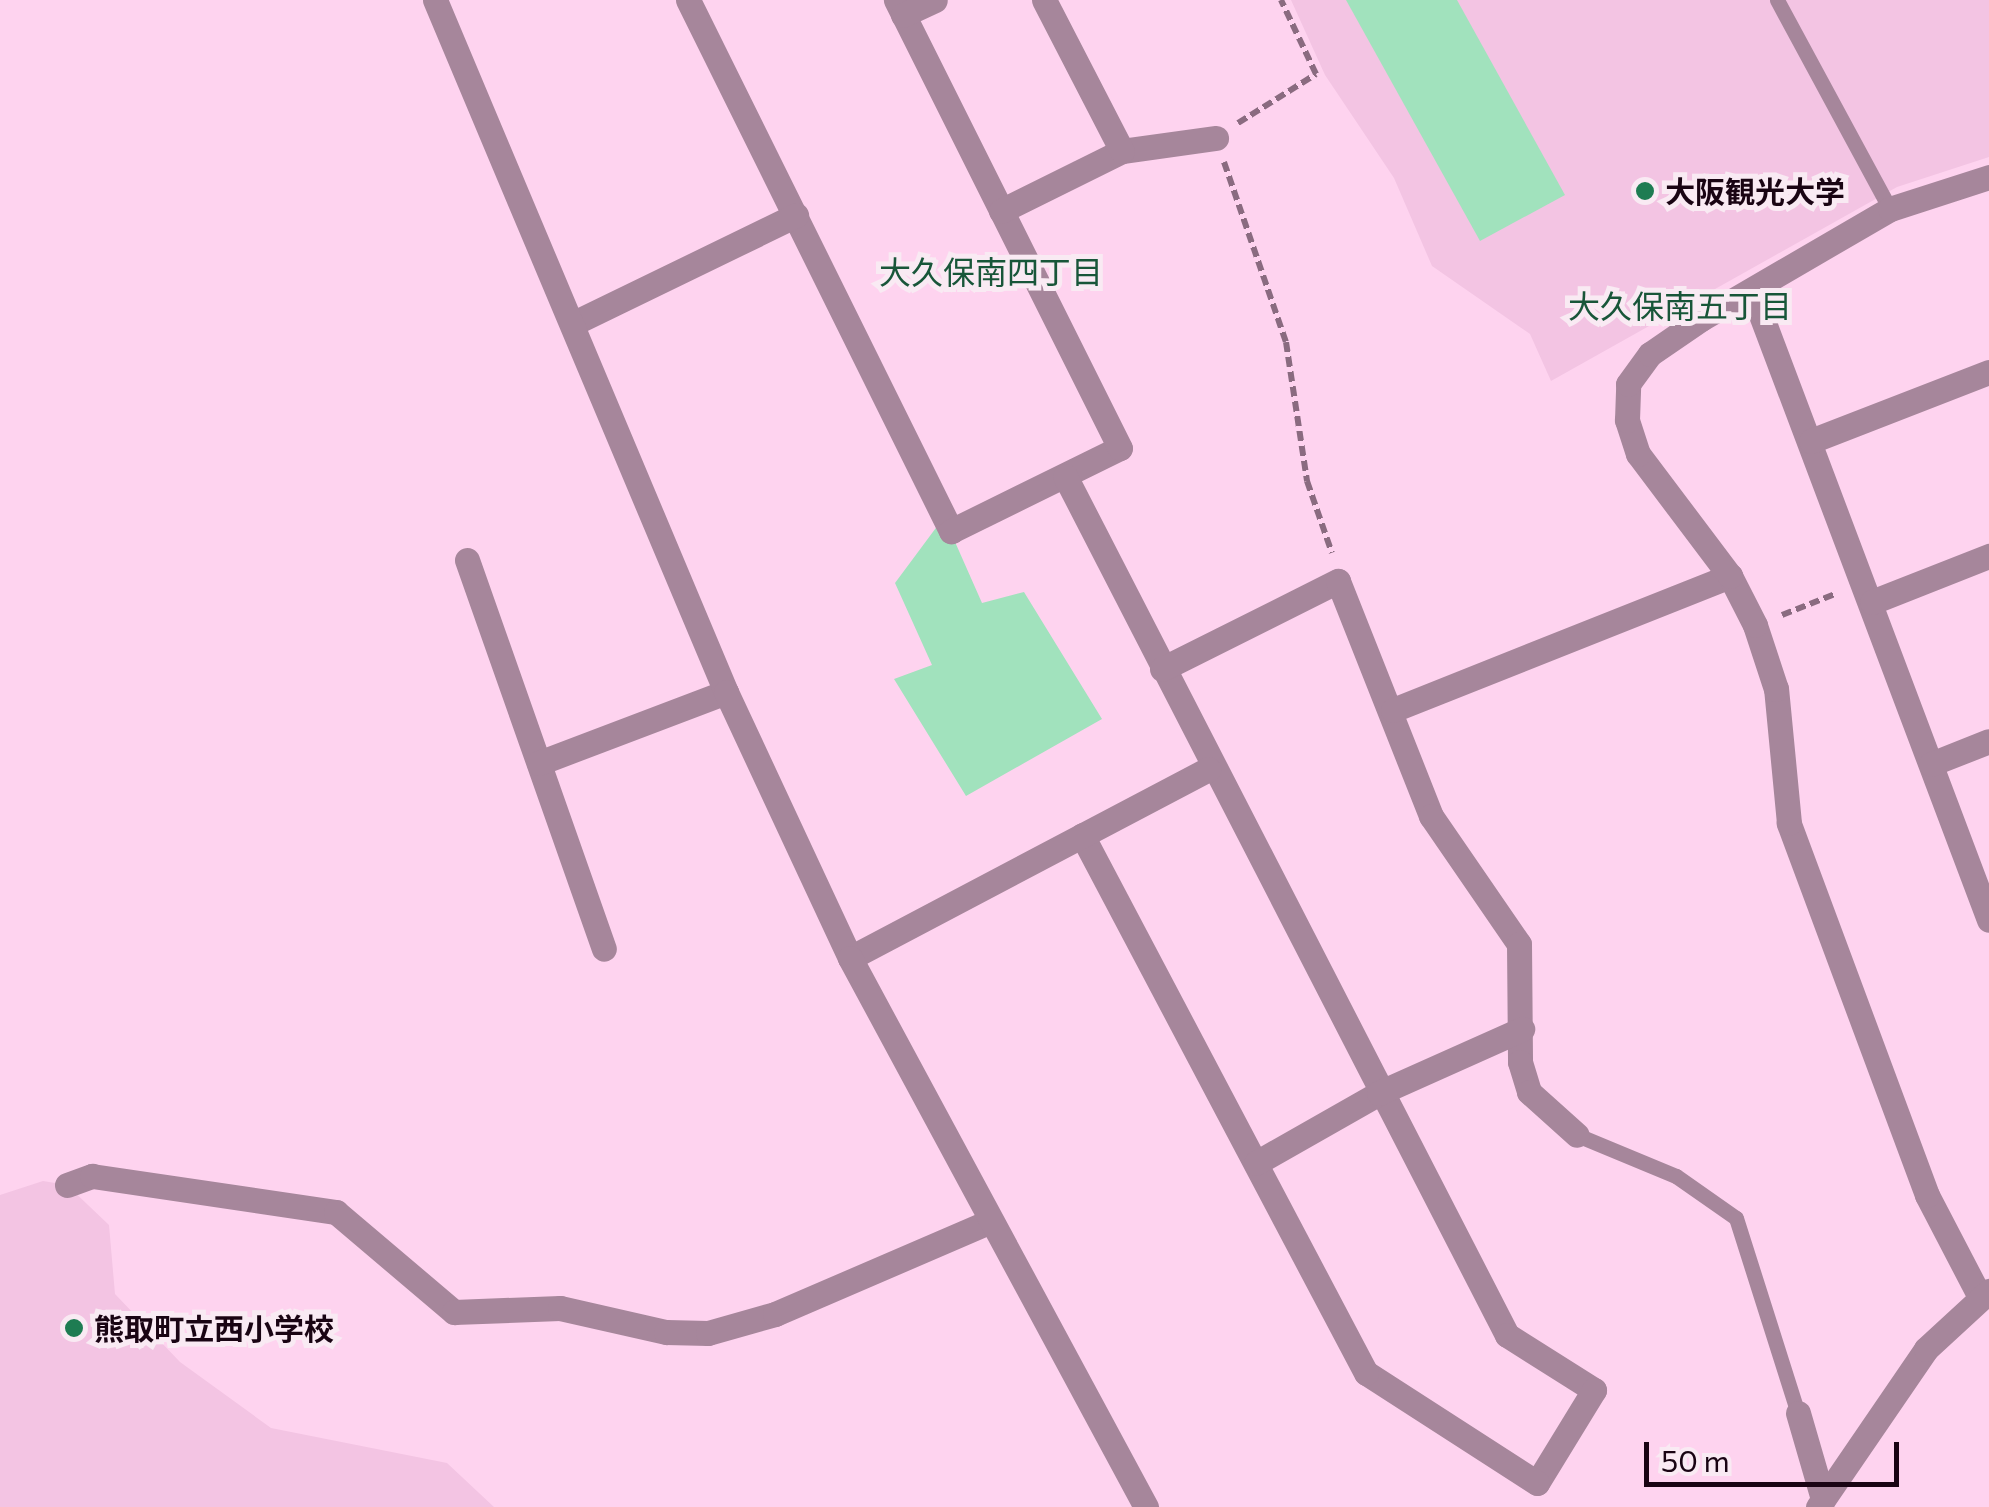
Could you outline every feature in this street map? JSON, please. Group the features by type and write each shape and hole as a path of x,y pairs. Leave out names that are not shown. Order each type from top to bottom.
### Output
{"street":[{"path":"435,0 726,692 850,958 1146,1507"},
{"path":"688,0 950,531 1120,448 900,7 935,0"},
{"path":"1044,0 1122,151"},
{"path":"1002,211 1122,151 1216,138"},
{"path":"1823,1504 1926,1349 1985,1294 1927,1196 1789,822 1776,689 1755,625 1730,576 1638,454 1628,384 1650,354 1890,209 1989,176"},
{"path":"574,323 796,215"},
{"path":"1752,291 1988,916"},
{"path":"1811,441 1989,372"},
{"path":"1065,476 1208,770 1507,1336 1594,1390 1537,1483 1366,1373 1082,835"},
{"path":"1868,592 1989,556"},
{"path":"467,560 604,949"},
{"path":"1393,710 1730,576"},
{"path":"1162,669 1338,581 1393,710 1431,816 1519,944 1529,1092 1577,1135"},
{"path":"538,763 726,692"},
{"path":"1931,764 1989,741"},
{"path":"850,958 1208,770"},
{"path":"1256,1163 1379,1093 1522,1029"},
{"path":"66,1185 92,1176 336,1212 454,1312 560,1308 666,1332 708,1332 775,1314 991,1221"},
{"path":"1798,1412 1823,1504"}],"lane":[{"path":"1777,0 1890,209"},
{"path":"1577,1135 1676,1176 1736,1218 1798,1412"}],"path":[{"path":"1281,0 1316,74 1216,138 1286,342 1307,481 1338,581"},
{"path":"1755,625 1868,592"}],"shaded area":[{"name":"大阪観光大学","path":"1291,0 1989,0 1989,157 1897,187 1551,381 1530,334 1432,266 1394,178 1325,75"},
{"name":"熊取町立西小学校","path":"43,1181 67,1185 109,1225 115,1294 180,1362 271,1428 447,1463 494,1507 0,1507 0,1195"}],"green space":[{"path":"1346,0 1457,0 1565,195 1480,241"},
{"path":"944,517 982,603 1024,592 1102,719 966,796 894,679 932,665 895,583"}],"place":[{"name":"大阪観光大学","path":"1645,191"},
{"name":"熊取町立西小学校","path":"74,1328"}],"district":[{"name":"大久保南四丁目","path":"991,271"},
{"name":"大久保南五丁目","path":"1680,305"}]}
